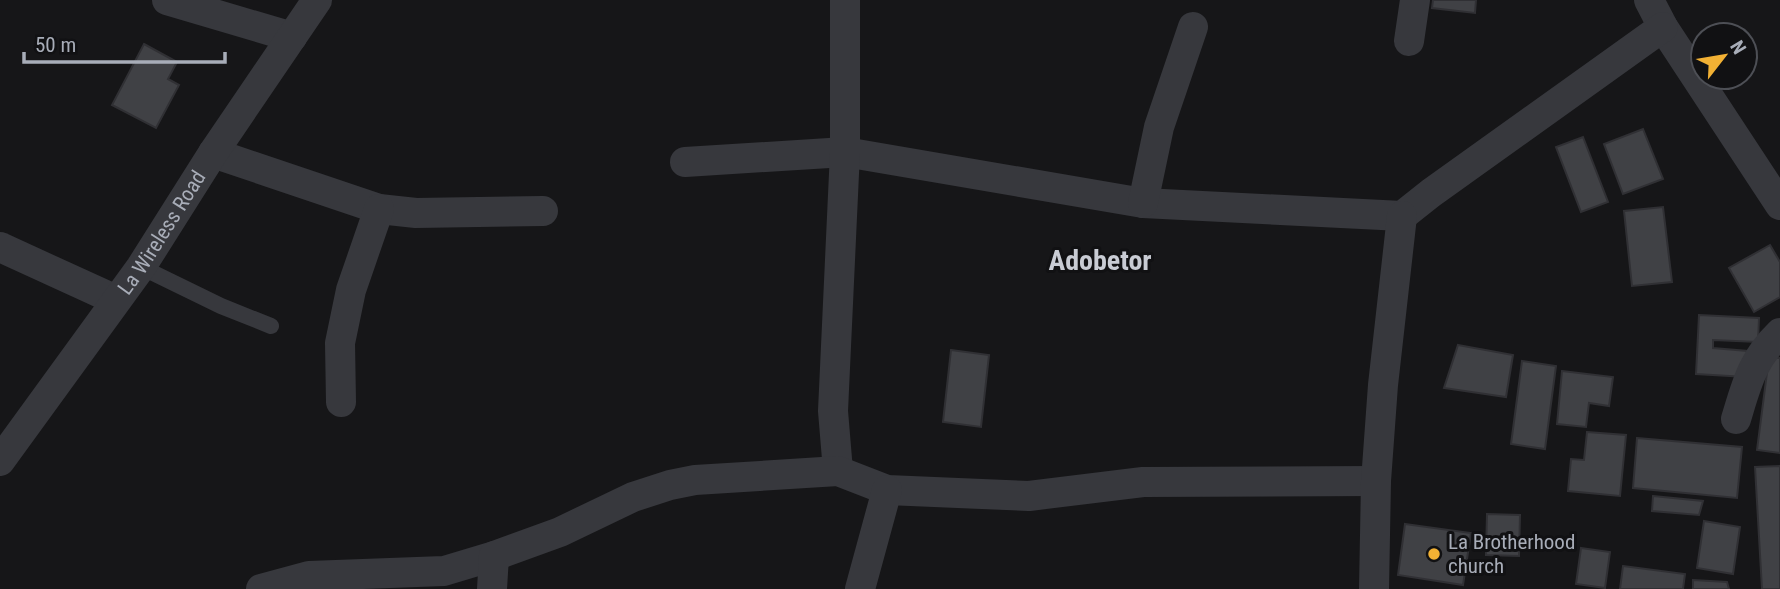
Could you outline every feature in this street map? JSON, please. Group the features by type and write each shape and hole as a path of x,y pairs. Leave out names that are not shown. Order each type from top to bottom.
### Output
{"street":[{"path":"167,0 292,37"},
{"name":"La Wireless Road","path":"4,449 141,267 213,153 317,0"},
{"path":"838,471 834,411 845,152 845,0"},
{"path":"1409,41 1415,0"},
{"path":"1649,0 1663,27 1780,205"},
{"path":"1143,203 1159,127 1193,27"},
{"path":"685,162 845,152 1143,203 1402,216 1431,192 1663,27"},
{"path":"213,153 379,209 416,213 543,211"},
{"path":"341,402 340,343 351,290 379,209"},
{"path":"1374,589 1376,481 1383,385 1402,216"},
{"path":"0,247 116,300"},
{"path":"1735,419 1762,350 1780,333"},
{"path":"261,589 309,576 444,571 560,532 633,497 695,480 838,471 887,490 1029,496 1143,482 1376,481"},
{"path":"860,589 887,490"},
{"path":"492,589 494,556"}],"lane":[{"path":"141,267 221,306 271,326"}],"building":[{"path":"1433,0 1476,0 1475,13 1432,8"},
{"path":"144,44 177,62 168,79 179,85 156,128 112,105"},
{"path":"1643,129 1663,179 1623,194 1604,144"},
{"path":"1583,137 1608,202 1581,212 1556,147"},
{"path":"1663,207 1672,282 1632,286 1624,211"},
{"path":"1770,245 1780,262 1780,297 1754,312 1729,268"},
{"path":"1699,315 1759,318 1758,342 1713,340 1713,348 1748,351 1746,377 1696,374"},
{"path":"1458,345 1513,355 1506,397 1444,388"},
{"path":"951,350 989,355 981,427 943,422"},
{"path":"1769,357 1780,358 1780,453 1757,450"},
{"path":"1522,361 1556,366 1545,449 1511,444"},
{"path":"1562,371 1613,377 1609,406 1589,403 1586,427 1557,424"},
{"path":"1587,432 1626,435 1620,496 1568,491 1571,459 1584,460"},
{"path":"1637,438 1742,447 1737,498 1633,488"},
{"path":"1780,466 1780,589 1762,589 1755,467"},
{"path":"1653,496 1703,501 1699,515 1652,511"},
{"path":"1487,514 1520,515 1519,556 1486,555"},
{"path":"1704,521 1740,527 1733,574 1697,568"},
{"name":"La Brotherhood church","path":"1405,524 1471,533 1463,585 1398,575"},
{"path":"1581,548 1610,552 1605,588 1576,584"},
{"path":"1623,566 1685,574 1683,589 1620,589"},
{"path":"1693,580 1727,582 1729,589 1693,589"}],"place":[{"name":"La Brotherhood church","path":"1434,554"}],"district":[{"name":"Adobetor","path":"1100,260"}]}
